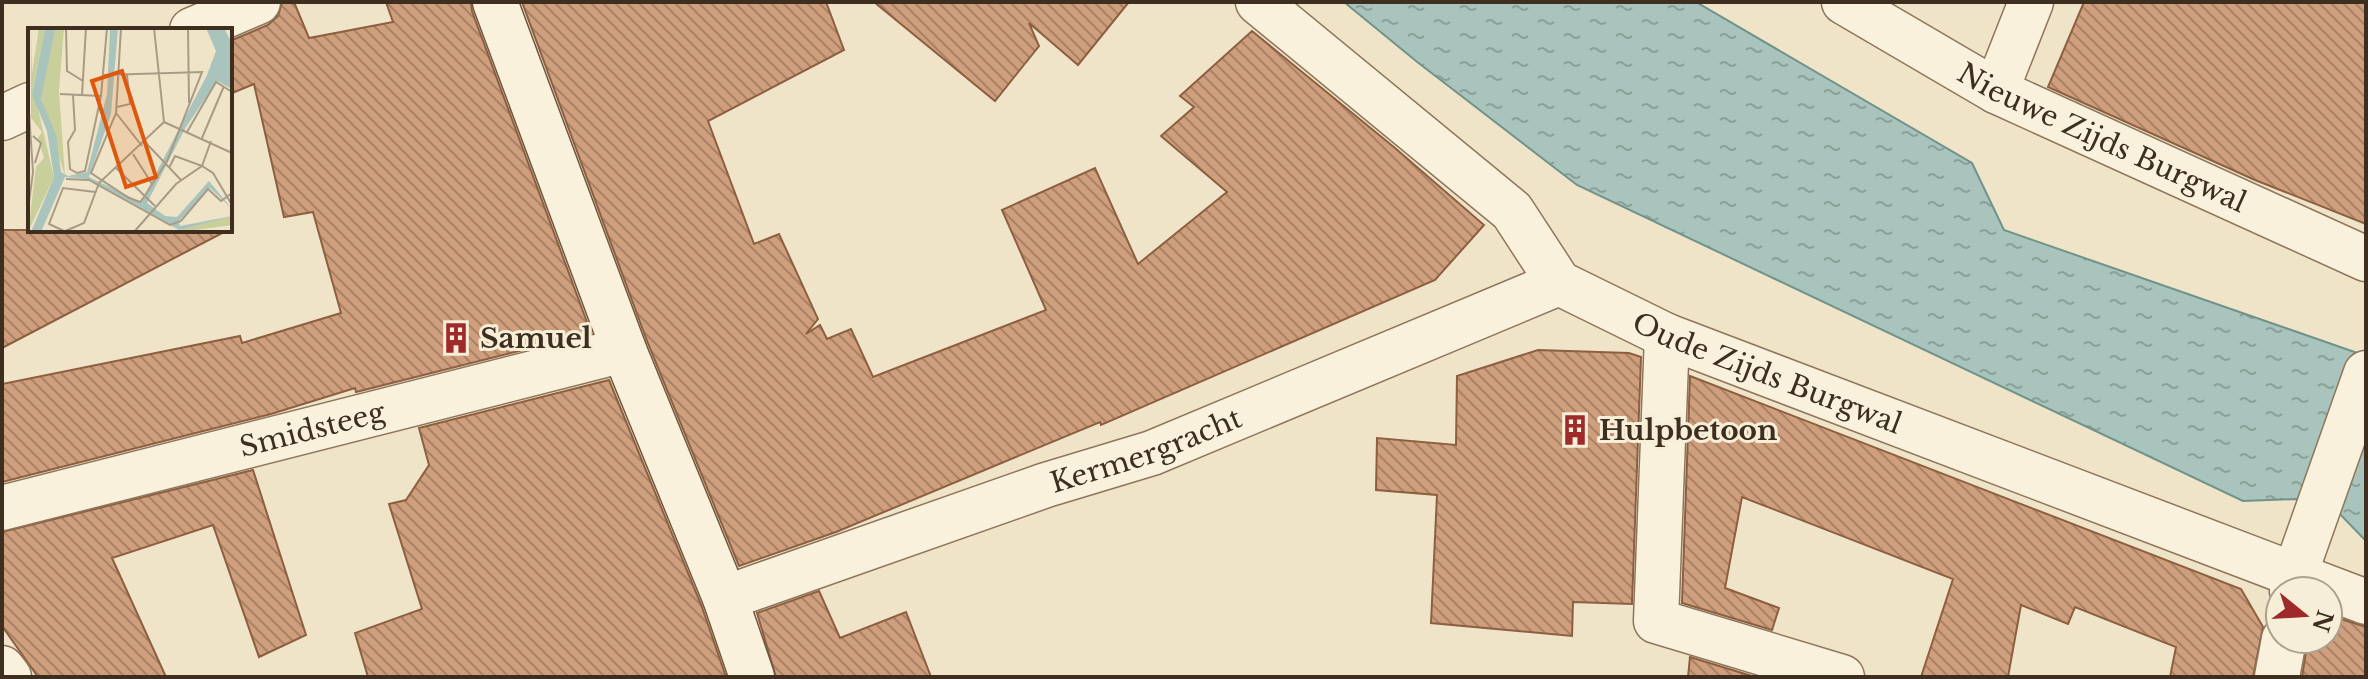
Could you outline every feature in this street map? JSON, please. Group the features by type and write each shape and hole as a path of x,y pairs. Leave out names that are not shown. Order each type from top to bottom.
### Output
{"street":[{"path":"197,28 258,2"},
{"path":"495,2 624,350 725,598 752,677"},
{"path":"1258,2 1512,211 1559,283"},
{"name":"Nieuwe Zijds Burgwal","path":"1844,2 1996,91 2366,259"},
{"path":"1996,91 2031,2"},
{"path":"2,118 28,106"},
{"name":"Oude Zijds Burgwal","path":"1559,283 1667,336 2275,575"},
{"name":"Kermergracht","path":"725,598 1046,485 1152,453 1559,283"},
{"path":"1667,336 1656,621 1842,677"},
{"name":"Smidsteeg","path":"2,508 624,350"},
{"path":"2295,575 2366,373"},
{"name":"Oude Zijds Burgwal","path":"2344,596 2366,602"},
{"path":"2277,677 2281,655"},
{"path":"2,668 9,677"}],"water":[{"path":"1344,2 1696,2 1972,163 2004,230 2366,356 2366,541 2338,512 2298,499 2243,501 1577,185"}],"building":[{"path":"282,2 294,2 309,38 393,22 386,2 471,2 591,333 356,392 355,388 271,414 2,482 2,384 240,336 242,343 341,313 313,212 284,217 254,84 232,93 232,40 268,25 278,16"},
{"path":"522,2 826,2 844,50 708,121 754,244 779,234 818,319 806,334 820,325 827,339 851,329 873,377 1046,310 1002,210 1095,168 1138,264 1227,192 1161,136 1194,107 1180,96 1252,31 1484,225 1435,280 1101,425 1100,422 836,532 739,566 647,341"},
{"path":"874,2 1129,2 1078,65 1029,23 1039,46 995,101"},
{"path":"2084,2 2366,2 2366,224 2255,180 2048,87"},
{"path":"2,230 224,232 2,348"},
{"path":"1538,350 1629,353 1641,357 1632,604 1573,602 1572,636 1431,623 1437,495 1376,490 1377,438 1456,445 1457,376"},
{"path":"1690,376 2241,589 2263,627 2253,677 2170,677 2176,647 2075,607 2068,624 2021,605 2008,677 1921,677 1953,579 1742,497 1725,588 1779,608 1772,630 1682,603"},
{"path":"609,380 702,607 726,677 368,677 355,633 422,609 389,504 406,500 429,465 419,428"},
{"path":"253,470 306,635 259,657 213,525 112,558 166,677 38,677 2,626 2,532"},
{"path":"819,591 840,638 906,612 931,677 776,677 757,613"},
{"path":"2344,620 2366,627 2366,677 2302,677 2305,655 2344,655"},
{"path":"1690,657 1755,677 1688,677"}],"place":[{"name":"Samuel","path":"456,338"},
{"name":"Hulpbetoon","path":"1575,430"}]}
